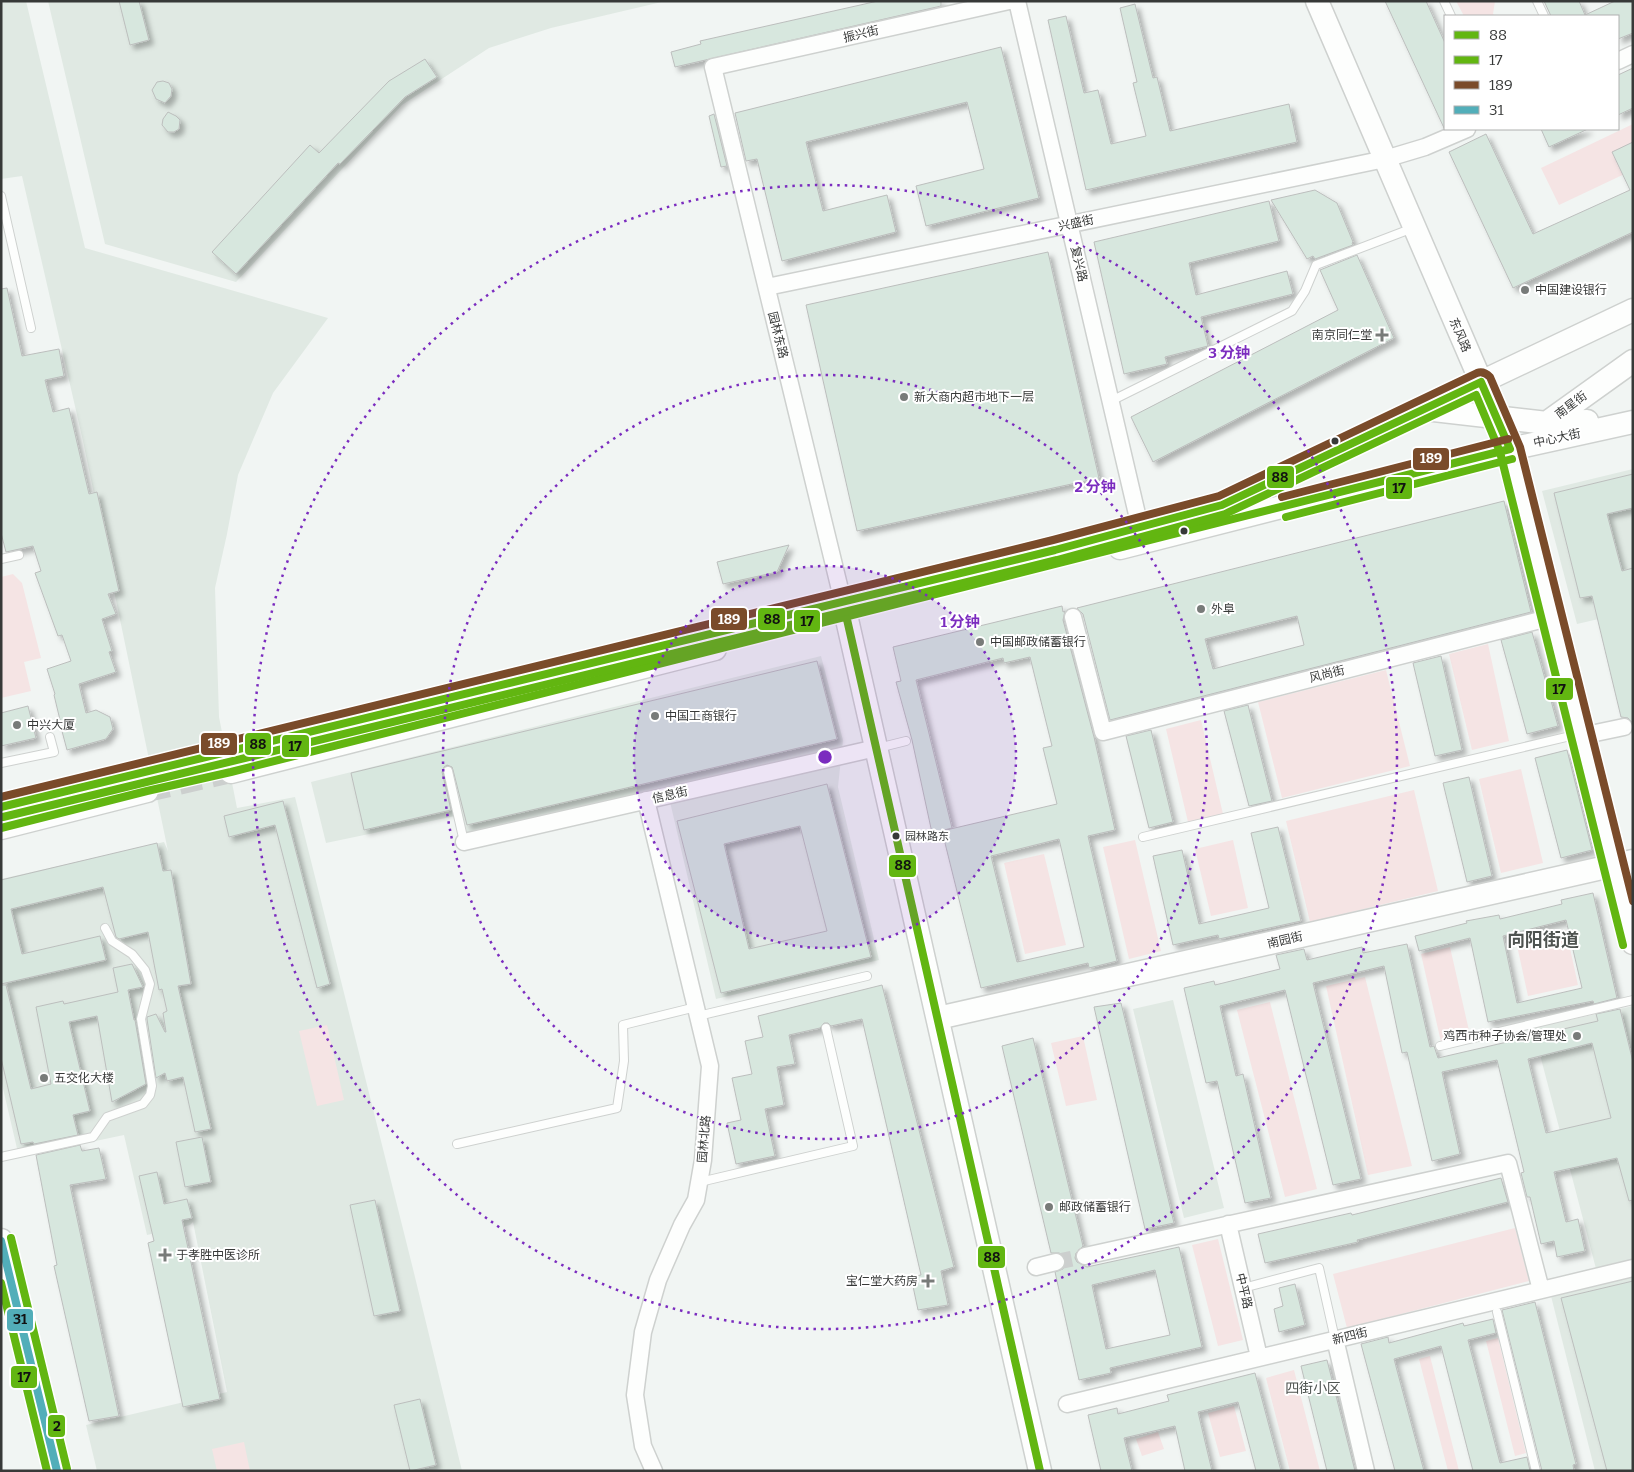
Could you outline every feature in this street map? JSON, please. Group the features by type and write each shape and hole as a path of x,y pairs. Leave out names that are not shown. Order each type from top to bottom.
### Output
{"street":[{"name":"振兴街","path":"713,67 1010,1"},
{"name":"复兴路","path":"1017,1 1140,527"},
{"name":"东风路","path":"1317,1 1510,449 1581,735 1623,863 1633,943"},
{"path":"1619,61 1633,54"},
{"name":"园林东路","path":"713,67 844,609"},
{"name":"兴盛街","path":"767,287 1385,159 1425,147 1465,130"},
{"name":"中心大街","path":"844,609 1222,505 1633,310"},
{"name":"南星街","path":"1510,449 1633,361"},
{"path":"1425,409 1547,423 1633,421"},
{"name":"中心大街","path":"228,762 844,609 1152,540 1510,449 1633,421"},
{"path":"844,609 1040,1471"},
{"name":"风尚街","path":"1073,617 1102,732 1552,617"},
{"path":"1581,735 1624,727"},
{"name":"信息街","path":"464,842 876,748"},
{"path":"1,807 145,781 1,828"},
{"name":"园林北路","path":"646,800 710,1066 703,1160 696,1200 682,1225 658,1280 643,1332 635,1395 643,1446 654,1471"},
{"name":"南园街","path":"938,1018 1623,863"},
{"path":"1085,1256 1508,1162 1541,1290"},
{"name":"中平路","path":"1228,1224 1259,1357"},
{"path":"1,1240 53,1470"},
{"path":"1036,1267 1056,1262"},
{"name":"新四街","path":"1067,1404 1633,1268"},
{"path":"1335,1339 1366,1471"}],"lane":[{"path":"1444,1 1451,15"},
{"path":"1537,1 1544,15"},
{"path":"1,196 31,328"},
{"path":"1111,401 1292,311 1305,291 1316,265 1415,228"},
{"path":"1,559 19,555"},
{"path":"1143,837 1581,735"},
{"path":"1,762 54,752 50,737"},
{"path":"876,748 906,742"},
{"path":"448,771 464,842"},
{"path":"1,1157 93,1137 107,1117 143,1104 150,1095 152,1086 141,1019 150,984 144,970 132,954 112,941 105,928"},
{"path":"457,1144 617,1108 624,1061 623,1025 697,1012 867,976"},
{"path":"1440,1046 1633,1000"},
{"path":"699,1182 853,1146 826,1028"},
{"path":"1243,1288 1318,1268 1335,1339"},
{"path":"1497,1312 1536,1471"}],"shaded area":[{"path":"7,1 26,1 85,248 328,318 273,393 238,475 215,588 219,717 237,808 295,797 462,1471 97,1471 86,1425 227,1392 193,1222 190,1225 147,1235 124,1135 19,1157 1,1080 1,879 164,842 168,851 83,441 22,176 1,179 1,3"},
{"path":"48,1 666,1 551,28 489,48 402,105 236,282 105,244"},
{"path":"1456,1 1495,1 1494,15 1463,15"},
{"path":"1633,124 1633,170 1559,205 1541,168"},
{"path":"1633,469 1633,611 1577,624 1542,491"},
{"path":"13,574 22,583 41,658 24,662 31,691 1,698 1,577"},
{"path":"1488,644 1509,741 1472,750 1449,654"},
{"path":"821,656 843,740 838,787 879,960 716,999 667,789 464,833 460,815 326,843 311,782"},
{"path":"1386,670 1410,766 1282,798 1258,702"},
{"path":"1201,720 1223,814 1188,822 1166,729"},
{"path":"1521,769 1543,863 1501,873 1479,779"},
{"path":"1414,790 1438,891 1310,922 1286,821"},
{"path":"1135,840 1161,951 1129,959 1103,847"},
{"path":"1233,840 1248,908 1211,916 1195,849"},
{"path":"1044,854 1066,945 1025,954 1004,863"},
{"path":"1566,930 1578,985 1528,996 1516,941"},
{"path":"1450,947 1470,1035 1441,1042 1421,954"},
{"path":"1365,977 1412,1166 1368,1175 1326,986"},
{"path":"1173,1000 1224,1208 1184,1218 1133,1009"},
{"path":"1270,1002 1317,1189 1285,1197 1237,1010"},
{"path":"1633,1006 1633,1471 1595,1471 1551,1296 1600,1284 1533,1028"},
{"path":"327,1025 344,1100 317,1106 299,1031"},
{"path":"1083,1036 1097,1100 1066,1106 1051,1043"},
{"path":"1515,1228 1529,1281 1347,1328 1333,1274"},
{"path":"1218,1239 1243,1340 1218,1346 1192,1245"},
{"path":"1498,1338 1526,1453 1515,1456 1486,1341"},
{"path":"1430,1356 1459,1471 1448,1471 1419,1359"},
{"path":"1294,1370 1320,1471 1290,1471 1266,1378"},
{"path":"1234,1406 1246,1451 1220,1457 1208,1413"},
{"path":"1158,1432 1164,1449 1142,1456 1136,1439"},
{"path":"244,1442 250,1471 217,1471 212,1449"}],"building":[{"path":"119,1 139,1 149,40 130,45"},
{"path":"878,1 941,1 941,6 675,67 671,52 701,44 700,41"},
{"path":"1385,1 1426,1 1444,41 1444,128"},
{"path":"1544,1 1579,1 1585,15 1551,15"},
{"path":"1615,1 1633,1 1633,33 1619,39 1619,15 1585,15"},
{"path":"1135,4 1153,78 1157,77 1170,131 1289,104 1297,142 1086,190 1048,20 1066,16 1084,93 1098,90 1111,144 1146,136 1133,83 1137,82 1120,8"},
{"path":"1001,47 1039,198 926,226 916,186 984,169 967,102 806,142 823,211 887,195 896,232 782,261 757,159 746,161 735,113"},
{"path":"425,59 437,77 405,97 340,164 338,163 236,274 212,252 310,145 319,153 389,81"},
{"path":"1633,68 1633,108 1619,115 1619,75"},
{"path":"157,82 169,83 172,89 171,96 165,103 156,99 152,90"},
{"path":"168,112 180,120 179,129 174,132 168,132 162,125 163,119"},
{"path":"714,114 727,166 721,167 709,116"},
{"path":"1541,130 1586,130 1549,147"},
{"path":"1486,134 1533,234 1630,190 1612,152 1633,142 1633,232 1513,288 1449,152"},
{"path":"1315,190 1337,203 1353,245 1315,259 1313,256 1307,259 1271,200"},
{"path":"1269,201 1279,241 1189,263 1196,295 1287,271 1293,294 1201,317 1208,346 1165,357 1167,364 1124,374 1094,242"},
{"path":"1048,252 1099,478 857,531 806,305"},
{"path":"1357,255 1394,338 1153,462 1131,417 1338,310 1320,270"},
{"path":"7,288 22,356 59,349 64,376 45,380 53,412 69,408 89,494 97,492 119,591 108,594 116,614 102,619 112,651 109,652 116,672 79,684 86,713 96,710 110,717 113,729 106,739 67,750 59,720 55,694 47,669 71,661 62,635 58,636 35,573 41,571 33,546 6,552 1,533 1,289"},
{"path":"1633,474 1633,508 1607,514 1622,571 1633,568 1633,723 1628,718 1621,717 1592,596 1580,598 1554,493"},
{"path":"1504,501 1531,612 1110,720 1083,614 1077,608","holes":["1297,616 1304,645 1213,669 1205,639"]},
{"path":"789,545 777,572 723,584 717,562"},
{"path":"1062,606 1063,612 1065,611 1063,620 1094,737 1115,830 1088,836 1117,961 1089,968 1088,963 981,988 942,831 1057,804 1043,748 1052,746 1030,657 1004,663 1003,658 916,680 952,828 932,833 912,740 896,682 901,681 893,647","holes":["1059,839 1084,947 1017,962 991,856"]},
{"path":"1532,632 1558,726 1527,734 1501,640"},
{"path":"1441,656 1462,750 1435,756 1413,663"},
{"path":"817,661 837,739 467,825 452,767 447,765 442,772 451,810 364,830 351,773"},
{"path":"1248,705 1272,801 1249,806 1224,711"},
{"name":"中兴大厦","path":"28,706 36,738 1,746 1,713"},
{"path":"1151,730 1173,822 1149,828 1126,736"},
{"path":"1567,750 1592,850 1561,858 1535,758"},
{"path":"1469,777 1492,876 1467,882 1443,783"},
{"path":"827,784 871,957 721,993 677,821","holes":["800,826 827,931 749,949 724,844"]},
{"path":"283,801 330,984 317,988 275,825 229,837 224,816"},
{"path":"1278,827 1301,921 1219,939 1218,935 1173,945 1153,856 1182,850 1199,924 1269,908 1251,833"},
{"path":"157,843 163,871 171,870 191,984 178,986 211,1129 195,1132 183,1077 167,1081 165,1073 156,1078 147,1017 156,1014 166,1032 163,1013 167,1011 162,989 159,990 148,932 119,939 116,937 103,887 11,909 22,954 100,936 106,960 1,984 1,880"},
{"path":"1593,893 1617,998 1594,1004 1593,1001 1488,1022 1470,938 1419,951 1415,936 1467,923 1466,921 1499,915 1500,919 1562,904 1561,900","holes":["1566,920 1582,988 1517,1003 1503,936"]},
{"path":"1407,944 1430,1047 1434,1046 1438,1058 1598,1021 1596,1014 1620,1009 1633,1062 1633,1200 1629,1201 1617,1158 1554,1172 1566,1222 1578,1219 1585,1251 1557,1257 1554,1241 1541,1244 1530,1197 1527,1197 1521,1173 1524,1172 1497,1060 1442,1072 1460,1154 1432,1161 1407,1052 1402,1053 1384,966 1313,983 1361,1179 1333,1185 1285,990 1220,1006 1236,1076 1243,1074 1271,1198 1245,1203 1217,1081 1206,1083 1184,988 1214,981 1215,985 1280,969 1276,955 1304,949 1307,960 1362,947 1363,953","holes":["1592,1043 1611,1118 1546,1133 1528,1059"]},
{"path":"132,964 143,987 128,990 146,1084 112,1102 97,1016 69,1022 90,1111 73,1115 78,1135 34,1144 33,1142 21,1144 1,1058 1,985 6,985 31,1089 51,1084 36,1007 63,1001 64,1004 118,992 113,968"},
{"path":"882,985 954,1267 941,1271 948,1305 918,1310 911,1277 921,1275 862,1019 831,1026 828,1023 824,1023 820,1028 789,1035 795,1064 777,1067 784,1105 765,1109 775,1156 736,1164 727,1123 741,1120 732,1078 752,1074 745,1041 763,1037 758,1016"},
{"path":"1121,1003 1174,1223 1145,1229 1094,1007"},
{"path":"1033,1038 1083,1246 1076,1253 1075,1258 1077,1262 1087,1267 1179,1247 1202,1347 1110,1368 1111,1373 1079,1380 1055,1272 1063,1269 1066,1260 1059,1253 1051,1253 1002,1046","holes":["1155,1270 1170,1335 1106,1349 1092,1285"]},
{"path":"202,1137 211,1182 185,1187 176,1142"},
{"path":"80,1145 82,1151 99,1148 106,1179 70,1185 119,1416 89,1421 54,1266 57,1265 36,1155"},
{"path":"157,1172 164,1204 187,1199 192,1218 182,1220 220,1399 183,1407 148,1243 154,1241 139,1176"},
{"path":"1501,1178 1508,1202 1357,1240 1358,1242 1265,1263 1258,1234 1351,1213 1352,1215"},
{"path":"375,1200 400,1311 374,1316 350,1205"},
{"path":"1633,1281 1633,1471 1607,1471 1561,1298"},
{"path":"1295,1284 1305,1325 1279,1332 1274,1309 1283,1306 1279,1288"},
{"path":"1535,1302 1576,1464 1573,1465 1574,1471 1542,1471 1502,1310"},
{"path":"1493,1319 1496,1333 1468,1340 1500,1463 1527,1457 1530,1471 1473,1471 1441,1346 1394,1359 1424,1471 1395,1471 1361,1344 1388,1337 1389,1343 1463,1323 1464,1326"},
{"path":"1327,1360 1355,1471 1327,1471 1301,1366"},
{"path":"1255,1373 1281,1471 1256,1471 1238,1402 1198,1412 1212,1471 1185,1471 1175,1426 1124,1438 1132,1471 1101,1471 1088,1415 1117,1408 1118,1414 1169,1401 1167,1395"},
{"path":"420,1399 436,1465 410,1471 394,1405"}],"tunnel":[{"path":"143,772 226,752"},
{"path":"147,791 231,772"},
{"path":"1056,1262 1085,1256"}],"transit line":[{"name":"189","path":"1,797 1053,540 1219,496 1481,372 1490,377 1520,447 1633,901"},
{"name":"88","path":"1,807 1055,550 1222,505 1481,382 1510,449 231,772 1,828"},
{"name":"17","path":"3,817 1057,560 1225,514 1476,395 1500,452 1623,945"},
{"name":"189","path":"1282,497 1508,439"},
{"name":"17","path":"1286,517 1512,459"},
{"name":"88","path":"846,615 1040,1471"},
{"name":"2","path":"11,1238 67,1469"},
{"name":"31","path":"1,1241 57,1471"},
{"name":"17","path":"1,1283 47,1471"}],"place":[{"name":"中国建设银行","path":"1525,290"},
{"name":"南京同仁堂","path":"1382,335"},
{"name":"新大商内超市地下一层","path":"904,397"},
{"name":"外阜","path":"1201,609"},
{"name":"中国邮政储蓄银行","path":"980,642"},
{"name":"中国工商银行","path":"655,716"},
{"name":"中兴大厦","path":"17,725"},
{"name":"园林路东","path":"896,836"},
{"name":"鸡西市种子协会/管理处","path":"1577,1036"},
{"name":"五交化大楼","path":"44,1078"},
{"name":"邮政储蓄银行","path":"1049,1207"},
{"name":"于孝胜中医诊所","path":"165,1255"},
{"name":"宝仁堂大药房","path":"928,1281"}],"district":[{"name":"向阳街道","path":"1543,940"},
{"name":"四街小区","path":"1313,1388"}]}
